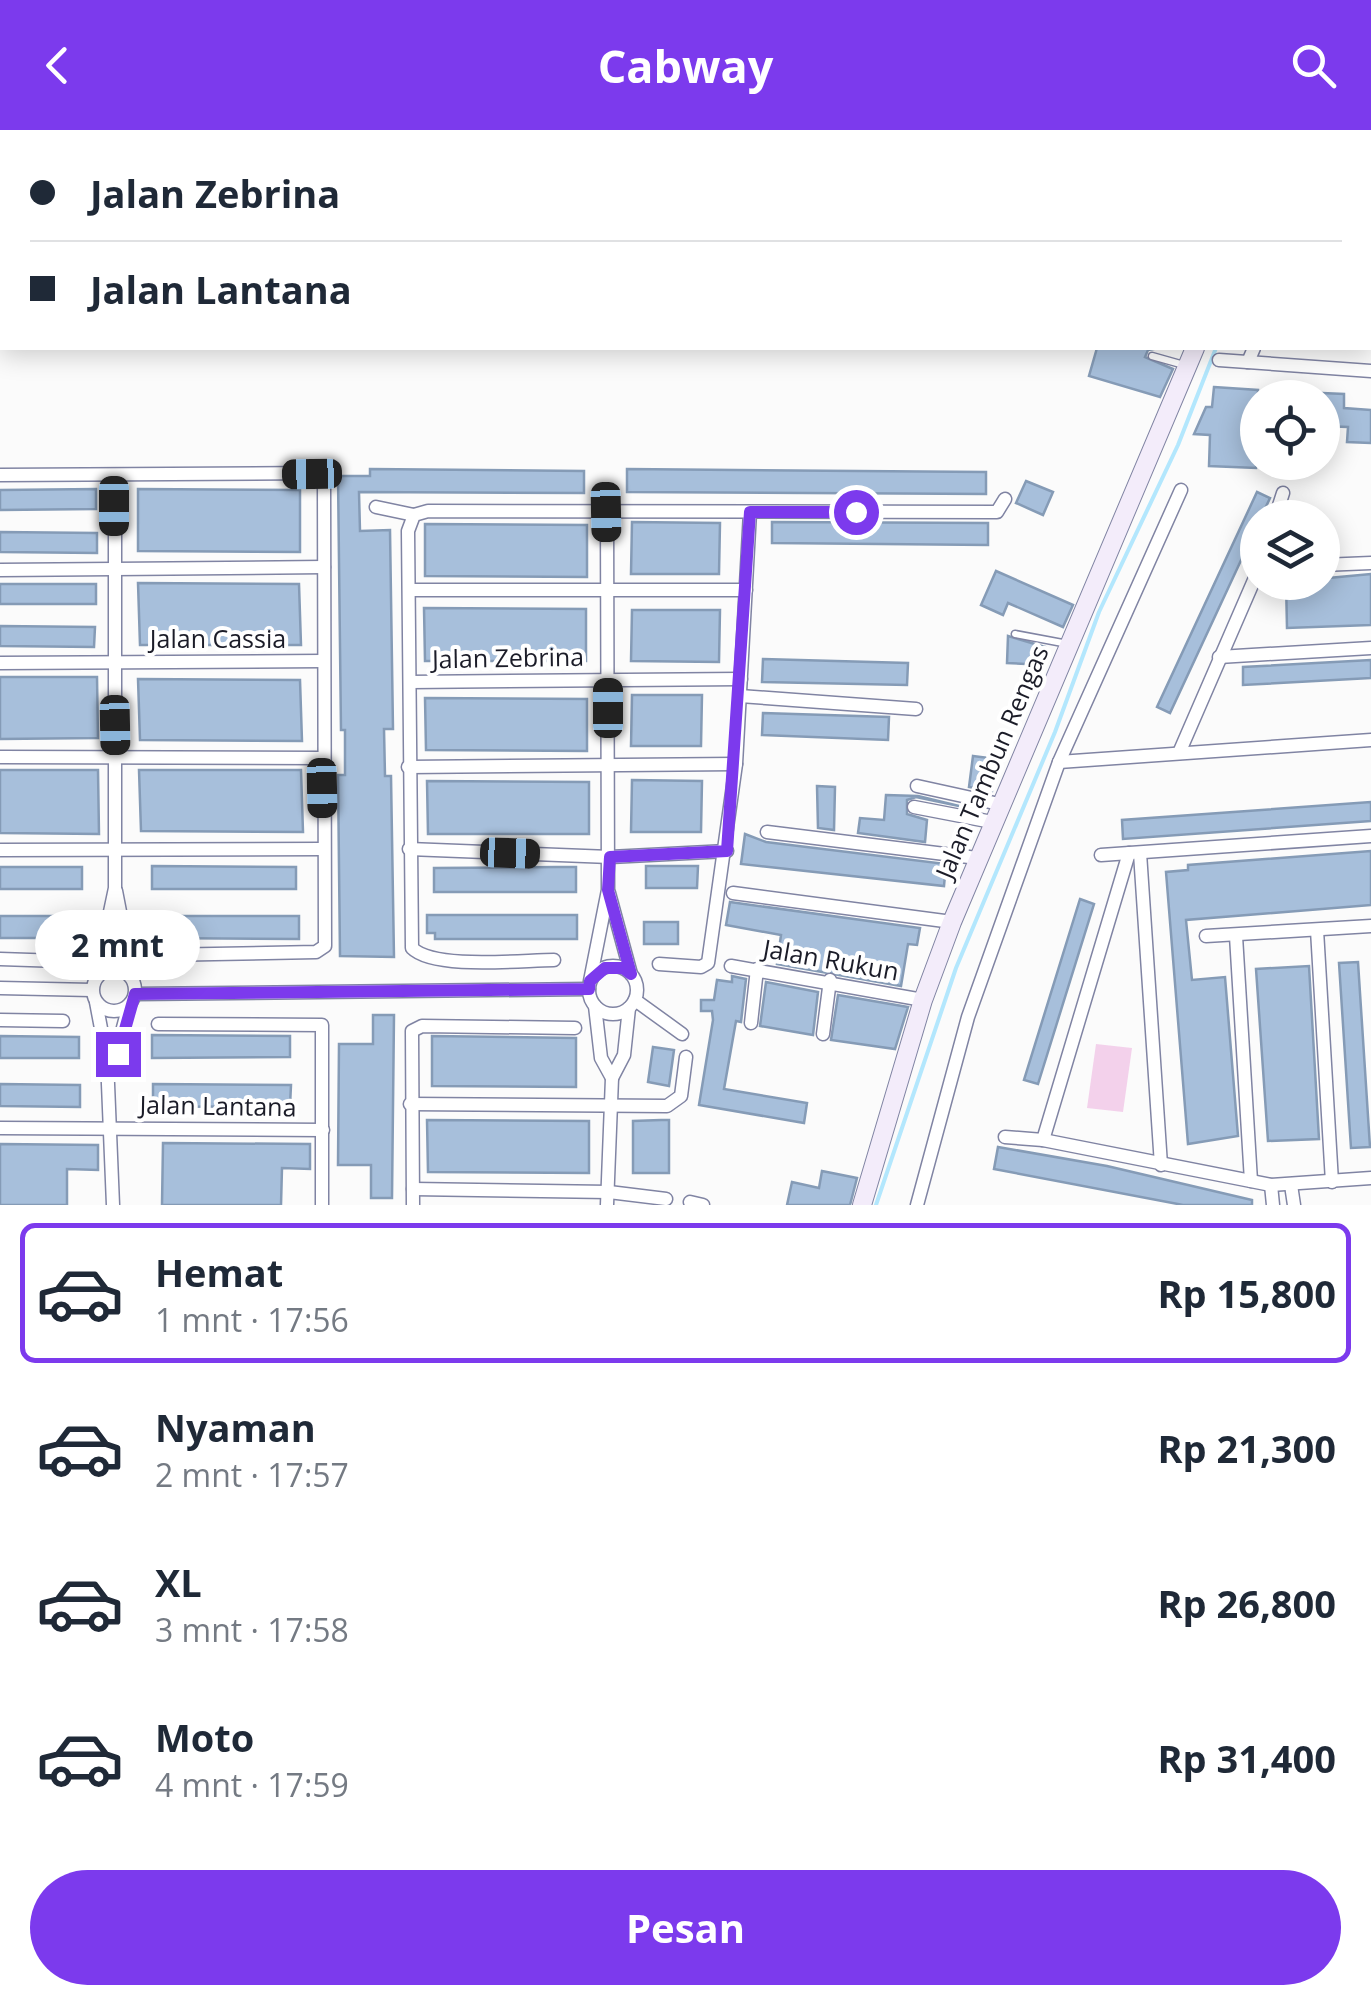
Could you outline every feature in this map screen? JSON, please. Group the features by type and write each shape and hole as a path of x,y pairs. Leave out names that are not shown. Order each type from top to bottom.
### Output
{"street":[{"name":"Jalan Tambun Rengas","path":"862,1205 923,1000 952,922 1194,350"},
{"path":"1248,362 1253,350"},
{"path":"1219,360 1371,371"},
{"name":"Jalan Cassia","path":"0,475 317,473 324,480 321,758 325,946 321,950 160,955"},
{"name":"Jalan Cassia","path":"94,990 115,888 115,476"},
{"path":"917,1205 968,1017 1059,762 1181,490"},
{"path":"1281,500 1283,493"},
{"path":"376,506 414,515 428,511 997,512 1006,499"},
{"name":"Jalan Zebrina","path":"590,985 608,890 610,857 606,512"},
{"path":"659,964 701,967 708,963 727,851 736,764 750,512"},
{"name":"Jalan Zebrina","path":"414,515 408,531 410,940 415,952 422,956 468,961 554,960"},
{"path":"1340,564 1371,563"},
{"path":"0,570 324,567"},
{"path":"410,590 746,590"},
{"path":"1179,753 1245,600"},
{"path":"1219,657 1371,648"},
{"name":"Jalan Cassia","path":"0,663 324,661"},
{"name":"Jalan Zebrina","path":"410,682 741,679"},
{"path":"740,696 916,709"},
{"path":"1059,762 1371,740"},
{"path":"0,756 321,758"},
{"path":"408,767 736,764"},
{"path":"917,786 999,804"},
{"path":"914,807 992,822"},
{"path":"768,832 978,858"},
{"path":"1100,855 1371,836"},
{"path":"0,850 324,849"},
{"path":"409,850 610,857 727,851"},
{"path":"1043,1140 1135,853"},
{"path":"1135,853 1161,1165"},
{"name":"Jalan Cassia","path":"115,888 133,993"},
{"name":"Jalan Zebrina","path":"608,890 631,974"},
{"path":"733,893 952,922"},
{"path":"1206,936 1371,926"},
{"path":"1317,930 1332,1182"},
{"path":"1236,936 1251,1181"},
{"path":"0,959 60,961"},
{"path":"94,990 112,1012 133,993 590,985 614,966 631,974 637,991 624,1055 612,1078"},
{"name":"Jalan Rukun","path":"731,966 830,980 923,1000"},
{"path":"0,988 94,990 115,969 133,993"},
{"path":"751,1023 757,970"},
{"path":"823,1034 830,980"},
{"path":"590,985 601,1058 612,1078 608,1199"},
{"name":"Jalan Lantana","path":"94,990 108,1080 113,1205"},
{"name":"Jalan Lantana","path":"108,1080 133,993"},
{"path":"595,1006 612,1014 632,1004"},
{"path":"632,1004 682,1034"},
{"path":"0,1020 62,1021"},
{"path":"158,1024 322,1026 322,1205"},
{"path":"413,1205 410,1104 412,1035 416,1028 575,1028"},
{"path":"410,1104 613,1106 674,1102 681,1096 686,1058"},
{"name":"Jalan Lantana","path":"0,1128 323,1130"},
{"path":"1005,1137 1043,1140 1271,1185 1371,1178"},
{"path":"1271,1185 1273,1205"},
{"path":"1291,1186 1294,1205"},
{"path":"413,1188 666,1199"}],"lane":[{"path":"1152,356 1188,366"},
{"path":"1016,634 1068,644"}],"shaded area":[{"path":"1096,1044 1132,1048 1123,1112 1087,1108"}],"building":[{"path":"1096,350 1148,350 1145,357 1173,369 1160,397 1089,376"},
{"path":"1214,387 1240,389 1240,467 1209,466 1210,435 1194,434 1206,407 1212,407"},
{"path":"1340,394 1344,394 1344,408 1371,410 1371,443 1347,442 1348,427 1340,427"},
{"path":"370,469 584,471 584,493 359,492 360,531 390,530 393,729 384,729 385,776 391,776 394,957 340,956 338,775 345,775 345,730 341,730 338,476 370,476"},
{"path":"627,469 986,472 986,494 627,492"},
{"path":"1026,481 1053,492 1043,515 1016,503"},
{"path":"96,489 96,509 0,510 0,490"},
{"path":"138,489 300,490 300,552 138,551"},
{"path":"1257,492 1270,498 1269,500 1253,500"},
{"path":"632,522 720,523 719,574 631,574"},
{"path":"772,522 988,523 988,545 772,543"},
{"path":"425,524 587,525 587,577 425,576"},
{"path":"1240,529 1240,562 1170,713 1157,707"},
{"path":"0,532 97,533 97,553 0,552"},
{"path":"996,571 1073,605 1063,627 1008,603 1003,615 981,605"},
{"path":"1371,574 1371,625 1287,628 1286,600 1340,600 1340,577"},
{"path":"138,583 299,584 301,645 140,645"},
{"path":"0,584 96,584 96,604 0,604"},
{"path":"424,608 586,609 586,661 425,661"},
{"path":"632,610 720,610 719,662 631,661"},
{"path":"0,626 95,627 94,647 0,646"},
{"path":"1008,636 1045,647 1044,665 1007,663"},
{"path":"763,659 908,663 907,685 762,682"},
{"path":"1371,660 1371,678 1243,685 1243,667"},
{"path":"0,677 97,677 98,738 0,739"},
{"path":"138,679 300,680 302,741 140,740"},
{"path":"632,695 702,695 701,746 631,746"},
{"path":"425,698 587,699 587,751 426,750"},
{"path":"763,713 889,717 888,740 762,735"},
{"path":"973,756 997,759 992,791 969,787"},
{"path":"0,770 98,770 99,834 0,833"},
{"path":"139,770 301,770 303,832 141,831"},
{"path":"632,780 702,781 701,832 631,832"},
{"path":"427,781 589,782 589,834 428,834"},
{"path":"817,786 835,787 834,830 818,828"},
{"path":"886,795 918,796 959,806 916,797 907,800 907,814 927,820 925,842 858,833 860,818 884,820"},
{"path":"1371,802 1371,821 1123,839 1122,820"},
{"path":"745,834 766,842 946,864 944,886 741,864"},
{"path":"1371,851 1371,905 1186,920 1192,980 1225,977 1238,1136 1188,1144 1166,872 1188,870 1188,865"},
{"path":"152,866 296,867 296,889 152,889"},
{"path":"646,866 698,866 697,888 646,888"},
{"path":"0,867 82,867 82,889 0,889"},
{"path":"576,867 576,892 434,892 434,868"},
{"path":"1080,899 1094,904 1038,1084 1024,1080"},
{"path":"730,902 920,928 917,945 908,944 901,986 777,964 781,935 726,925"},
{"path":"427,915 577,915 577,939 435,939 435,933 427,933"},
{"path":"0,916 82,916 82,938 0,938"},
{"path":"155,916 299,916 299,939 155,938"},
{"path":"644,922 678,922 678,944 644,944"},
{"path":"1358,962 1370,1147 1351,1148 1339,963"},
{"path":"1309,966 1319,1139 1268,1141 1256,969"},
{"path":"732,976 746,979 741,1022 736,1021 724,1089 807,1103 804,1123 699,1105 713,1020 712,1011 701,1011 701,1000 714,1000 717,980 732,982"},
{"path":"766,982 818,992 813,1035 760,1026"},
{"path":"838,995 908,1007 895,1049 831,1040"},
{"path":"373,1015 394,1015 392,1198 371,1198 371,1165 338,1165 339,1044 373,1044"},
{"path":"152,1035 290,1036 290,1057 152,1058"},
{"path":"0,1036 79,1037 79,1058 0,1058"},
{"path":"432,1036 576,1038 576,1087 432,1086"},
{"path":"653,1047 674,1050 669,1086 648,1082"},
{"path":"0,1084 80,1085 80,1107 0,1106"},
{"path":"153,1084 291,1085 290,1106 153,1107"},
{"path":"427,1120 589,1121 589,1173 428,1172"},
{"path":"669,1120 669,1173 633,1173 633,1121"},
{"path":"163,1143 310,1144 310,1169 282,1168 281,1205 162,1205"},
{"path":"0,1144 98,1145 98,1170 67,1169 67,1205 0,1205"},
{"path":"998,1147 1107,1166 1252,1200 1252,1205 1183,1205 994,1169"},
{"path":"822,1171 857,1178 850,1205 787,1205 792,1182 819,1188"}],"waterway":[{"path":"876,1205 956,968 1055,732 1099,612 1178,445 1215,350"}],"route":[{"path":"118,1054 135,994 589,989 590,981 605,968 623,968 631,974 608,890 610,857 727,851 736,764 750,512 856,512"}]}
